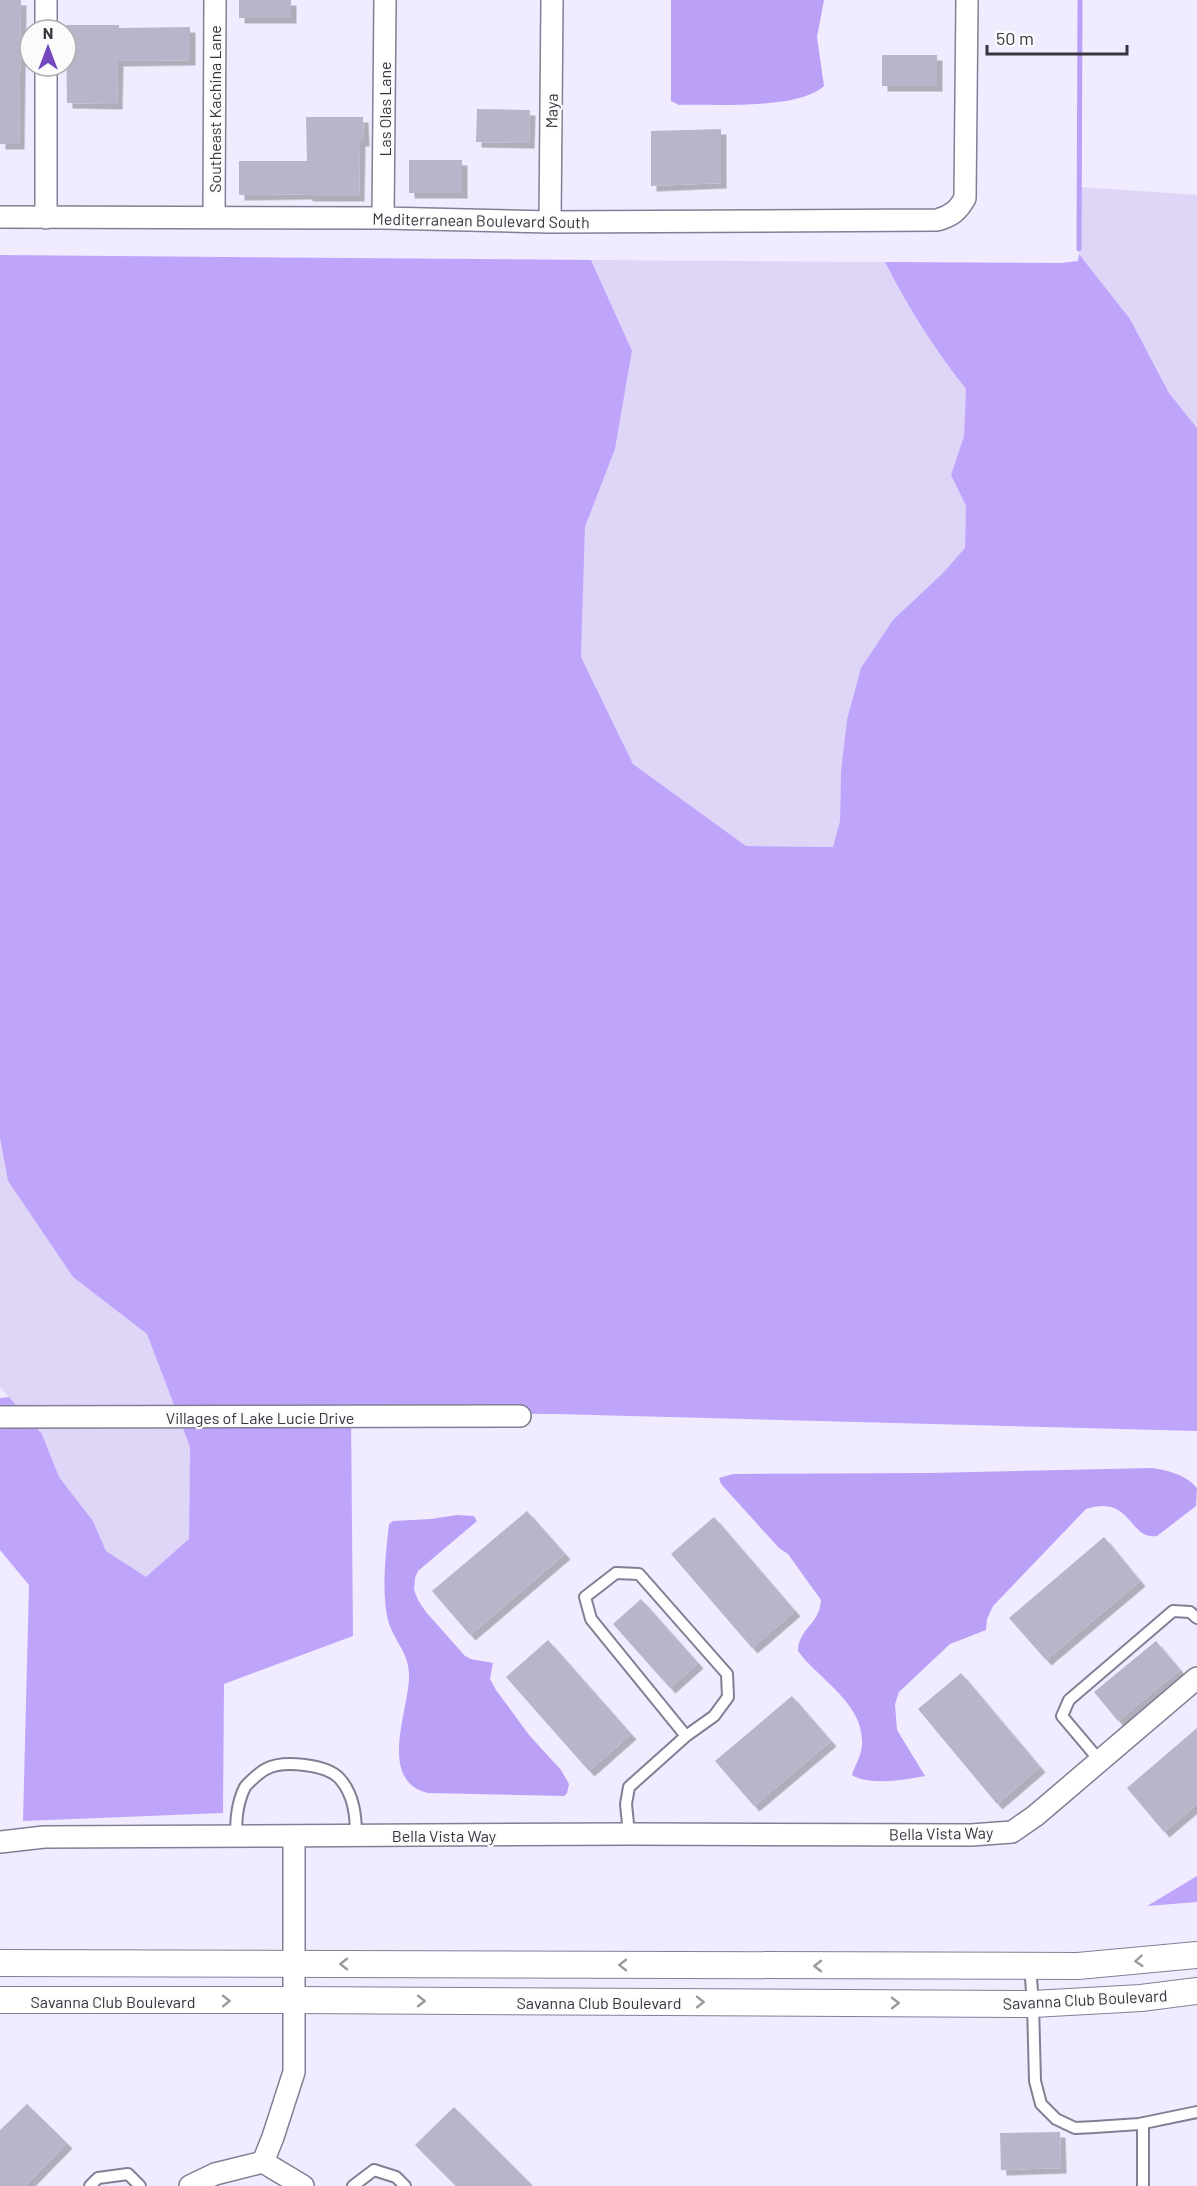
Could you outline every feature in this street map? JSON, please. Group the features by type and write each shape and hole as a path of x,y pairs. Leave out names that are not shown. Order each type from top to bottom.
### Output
{"street":[{"path":"46,0 46,18"},
{"name":"Southeast Kachina Lane","path":"214,217 215,0"},
{"name":"Las Olas Lane","path":"383,218 385,0"},
{"name":"Maya","path":"550,222 552,0"},
{"name":"Mediterranean Boulevard South","path":"0,217 383,218 550,222 937,220 949,217 959,209 964,198 967,0"},
{"path":"46,78 46,218"},
{"name":"Villages of Lake Lucie Drive","path":"0,1417 520,1416"},
{"name":"Bella Vista Way","path":"0,1842 44,1838 629,1834 971,1835 1012,1832 1035,1816 1197,1678"},
{"path":"263,2162 294,2072 294,1836"},
{"name":"Savanna Club Boulevard","path":"0,1962 1078,1966 1197,1955"},
{"name":"Savanna Club Boulevard","path":"0,2000 1033,2004 1140,1998 1197,1990"},
{"path":"190,2186 215,2174 263,2162 303,2186"}],"lane":[{"path":"629,1834 626,1804 629,1787 686,1736 714,1716 728,1696 727,1674 639,1574 616,1573 585,1597 591,1618 686,1736"},
{"path":"1100,1761 1062,1716 1069,1700 1173,1611 1190,1612 1197,1618"},
{"path":"236,1837 236,1811 246,1786 266,1768 292,1764 318,1767 339,1777 351,1796 356,1821 356,1836"},
{"path":"1030,1966 1035,2081 1041,2104 1056,2119 1075,2128 1143,2123 1197,2112"},
{"path":"1143,2123 1143,2186"},
{"path":"353,2186 374,2170 396,2177 405,2186"},
{"path":"90,2186 98,2178 128,2174 140,2186"}],"shaded area":[{"path":"671,0 824,0 817,37 824,86 812,94 776,102 679,105 671,101"},
{"path":"1080,187 1197,195 1197,428 1169,393 1130,319 1079,254"},
{"path":"1079,254 1130,319 1169,393 1197,428 1197,1431 555,1414 351,1413 353,1636 224,1684 223,1813 23,1821 29,1585 0,1550 0,1398 9,1397 42,1434 59,1477 93,1521 106,1551 146,1577 189,1539 190,1447 147,1334 73,1277 8,1181 0,1138 0,255 591,260 632,351 615,449 585,527 581,657 633,764 746,846 833,847 840,821 841,772 847,720 861,668 893,620 942,574 965,548 966,506 951,475 964,436 966,389 922,327 885,262 1061,263 1078,261"},
{"path":"591,260 885,262 922,327 966,389 964,436 951,475 966,506 965,548 943,574 841,772 840,821 834,847 746,846 633,764 581,657 585,527 615,449 632,352"},
{"path":"0,1138 8,1181 73,1277 147,1334 190,1447 189,1539 146,1578 106,1551 93,1521 59,1477 42,1434 0,1387"},
{"path":"1153,1468 1177,1474 1193,1484 1197,1488 1196,1506 1157,1536 1148,1536 1141,1532 1121,1512 1113,1508 1101,1506 1086,1509 993,1606 987,1619 986,1630 950,1644 899,1692 895,1704 897,1730 925,1776 887,1781 868,1780 852,1775 862,1748 861,1729 856,1716 839,1693 798,1651 801,1637 817,1615 821,1600 788,1554 779,1548 721,1484 719,1478 733,1474"},
{"path":"457,1515 474,1516 477,1521 418,1571 414,1590 426,1612 465,1656 493,1663 490,1679 529,1735 561,1770 569,1784 564,1796 428,1793 412,1786 403,1774 399,1759 399,1742 409,1675 404,1653 390,1627 386,1609 385,1572 389,1524 393,1521"},
{"path":"1197,1876 1197,1902 1147,1906"}],"building":[{"path":"0,0 21,0 21,18 18,18 19,144 0,144"},
{"path":"239,0 291,0 291,18 239,18"},
{"path":"78,25 119,25 119,28 190,27 190,60 118,61 117,104 67,103 67,78 78,78"},
{"path":"882,55 937,55 937,86 882,86"},
{"path":"477,109 530,110 529,143 476,142"},
{"path":"306,117 363,117 364,141 360,141 359,196 239,195 239,161 307,161"},
{"path":"721,129 721,183 651,186 651,131"},
{"path":"409,160 462,160 462,193 409,193"},
{"path":"527,1511 565,1554 470,1635 432,1591"},
{"path":"714,1517 795,1611 752,1648 671,1554"},
{"path":"1104,1537 1140,1581 1046,1660 1009,1618"},
{"path":"641,1599 698,1663 670,1688 613,1624"},
{"path":"548,1640 631,1734 589,1771 506,1677"},
{"path":"1156,1641 1180,1670 1118,1721 1094,1692"},
{"path":"961,1673 1040,1767 997,1804 918,1709"},
{"path":"792,1696 831,1741 754,1806 715,1761"},
{"path":"1197,1728 1197,1804 1164,1832 1127,1788"},
{"path":"27,2104 67,2143 25,2186 0,2186 0,2130"},
{"path":"454,2107 533,2186 456,2186 415,2145"},
{"path":"1060,2132 1061,2168 1001,2170 1000,2133"}],"waterway":[{"path":"1079,249 1080,0"}]}
